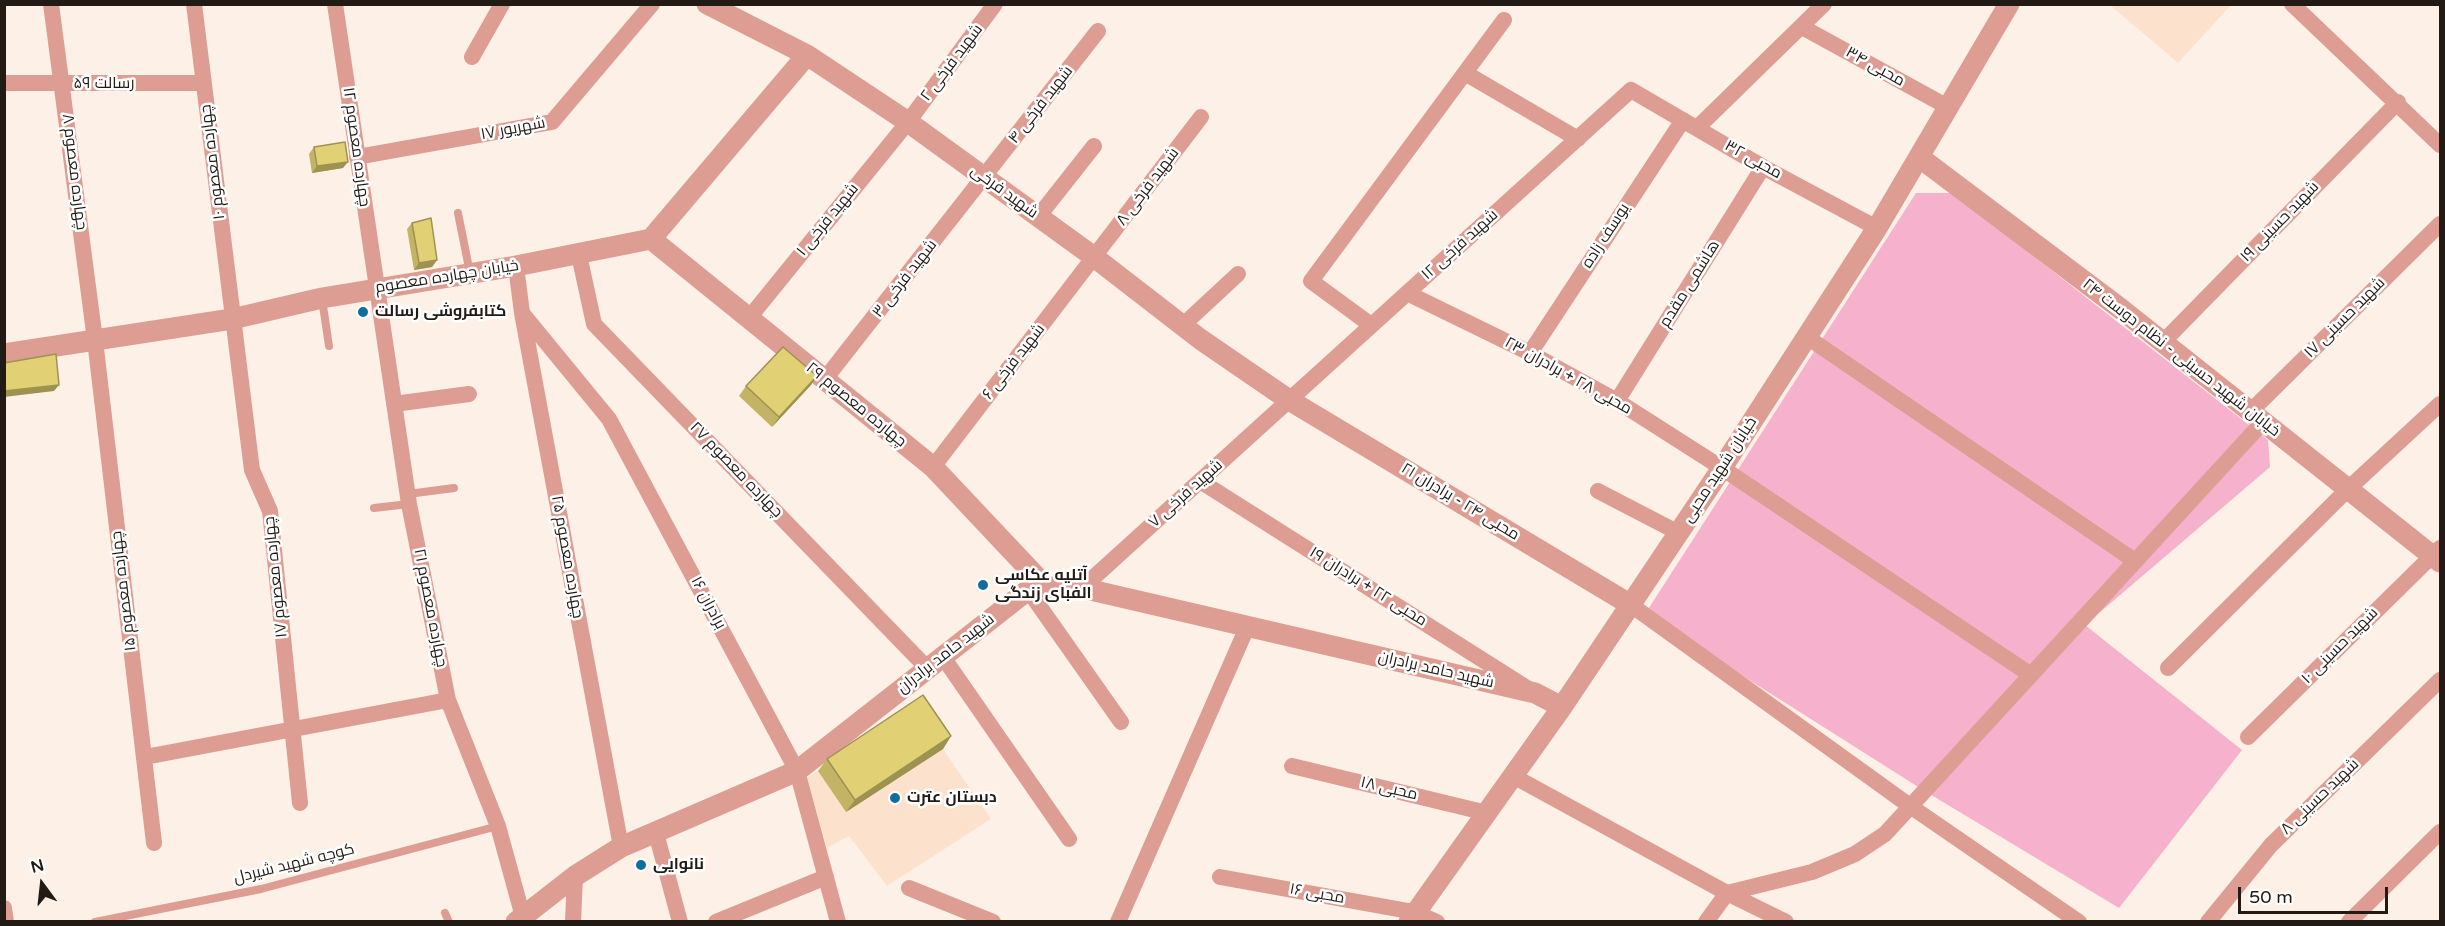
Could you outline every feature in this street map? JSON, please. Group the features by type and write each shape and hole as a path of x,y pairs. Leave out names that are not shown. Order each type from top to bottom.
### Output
{"street":[{"name":"چهارده معصوم ۸","path":"51,4 95,340"},
{"name":"چهارده معصوم ۱۰","path":"194,4 232,319"},
{"name":"چهارده معصوم ۱۲","path":"335,4 376,289"},
{"path":"472,57 502,4"},
{"name":"۱۷ شهریور","path":"357,157 552,122 652,4"},
{"name":"شهید فرخی","path":"707,4 807,55 908,122 1094,257 1183,325 1289,400"},
{"name":"شهید فرخی ۲","path":"908,122 995,4"},
{"name":"یوسف زاده","path":"1530,353 1690,124 1802,27 1824,4"},
{"path":"2292,4 2440,145"},
{"name":"خیابان شهید محبی","path":"1412,917 1562,707 1722,468 1877,228 2009,5"},
{"path":"1371,325 1311,282 1504,20"},
{"name":"محبی ۳۴","path":"1802,27 1948,107"},
{"name":"شهید فرخی ۴","path":"984,178 1098,31"},
{"path":"651,239 807,55"},
{"path":"1465,73 1578,139"},
{"name":"رسالت ۵۹","path":"4,83 203,83"},
{"name":"محبی ۳۲","path":"1631,90 1877,228"},
{"name":"شهید فرخی ۱۲","path":"1289,400 1631,90"},
{"name":"شهید حسینی ۱۹","path":"2163,342 2397,102"},
{"name":"شهید فرخی ۸","path":"1094,257 1201,117"},
{"name":"شهید فرخی ۱","path":"749,318 908,122"},
{"path":"1038,217 1094,146"},
{"name":"خیابان شهید حسینی - نظام دوست ۲۴","path":"1920,157 2163,342 2348,489 2438,555"},
{"name":"هاشمی مقدم","path":"1617,401 1763,166"},
{"name":"شهید فرخی ۳","path":"825,380 984,178"},
{"name":"شهید حسینی ۱۷","path":"1727,892 1812,873 1855,854 1885,834 2135,561 2257,417 2440,224"},
{"name":"خیابان چهارده معصوم","path":"4,354 232,319 322,298 579,255 651,239"},
{"name":"چهارده معصوم ۲۹","path":"651,239 933,467 1037,589"},
{"name":"چهارده معصوم ۲۷","path":"579,255 594,324 935,662 1068,839"},
{"name":"شهید فرخی ۶","path":"933,467 1094,257"},
{"name":"چهارده معصوم ۲۵","path":"516,266 522,313 621,848"},
{"path":"1183,325 1238,274"},
{"name":"چهارده معصوم ۲۱","path":"376,289 408,499 448,700 498,826 520,919"},
{"name":"محبی ۲۸ + برادران ۲۳","path":"1407,293 1530,353 1617,401 1722,468 2031,675"},
{"name":"برادران ۱۶","path":"522,313 609,419 797,771 838,921"},
{"name":"چهارده معصوم ۱۷","path":"232,319 252,470 270,511 300,803"},
{"path":"1807,337 2135,561"},
{"name":"چهارده معصوم ۱۵","path":"95,340 154,843"},
{"path":"394,404 469,393"},
{"name":"شهید فرخی ۷","path":"1082,588 1289,400"},
{"name":"محبی ۲۴ - برادران ۲۱","path":"1289,400 1631,605"},
{"path":"2168,668 2348,489 2440,404"},
{"name":"محبی ۲۲ + برادران ۱۹","path":"1200,481 1535,693"},
{"path":"1598,491 1679,533"},
{"name":"شهید حسینی ۱۰","path":"2248,737 2438,555"},
{"name":"شهید حامد برادران","path":"520,919 575,876 621,848 797,771 935,662 1037,589 1082,588 1248,625 1535,693 1562,707"},
{"path":"1037,589 1121,722"},
{"path":"1631,605 1910,806 2079,921"},
{"path":"1118,921 1248,625"},
{"name":"شهید حسینی ۸","path":"2208,921 2271,844 2440,680"},
{"path":"145,757 293,731 448,700"},
{"name":"محبی ۱۸","path":"1292,766 1487,813"},
{"path":"1513,776 1727,892 1786,921"},
{"path":"2349,921 2440,832"},
{"path":"656,833 680,921"},
{"path":"573,921 575,876"},
{"path":"716,921 826,877"},
{"name":"محبی ۱۶","path":"1220,877 1437,921"},
{"path":"909,888 993,921"},
{"path":"1706,921 1727,892"},
{"path":"4,908 6,921"}],"lane":[{"path":"458,213 470,273"},
{"path":"322,298 329,346"},
{"path":"374,508 454,488"},
{"name":"کوچه شهید شیردل","path":"95,921 261,890 498,826"}],"shaded area":[{"path":"2110,5 2231,5 2178,63"},
{"path":"1916,193 1953,193 2268,440 2270,467 2085,625 2242,750 2119,908 1923,790 1645,614"},
{"name":"دبستان عترت","path":"914,707 991,819 887,886 849,836 827,848 807,778"}],"building":[{"path":"345,142 348,162 317,166 314,147"},
{"path":"431,218 437,260 419,263 412,223"},
{"path":"783,347 817,376 779,417 746,386"},
{"path":"56,354 59,385 4,391 4,363"},
{"name":"دبستان عترت","path":"923,695 951,736 855,800 827,759"}],"place":[{"name":"کتابفروشی رسالت","path":"363,312"},
{"name":"آتلیه عکاسی الفبای زندگی","path":"983,585"},
{"name":"دبستان عترت","path":"895,798"},
{"name":"نانوایی","path":"641,865"}]}
